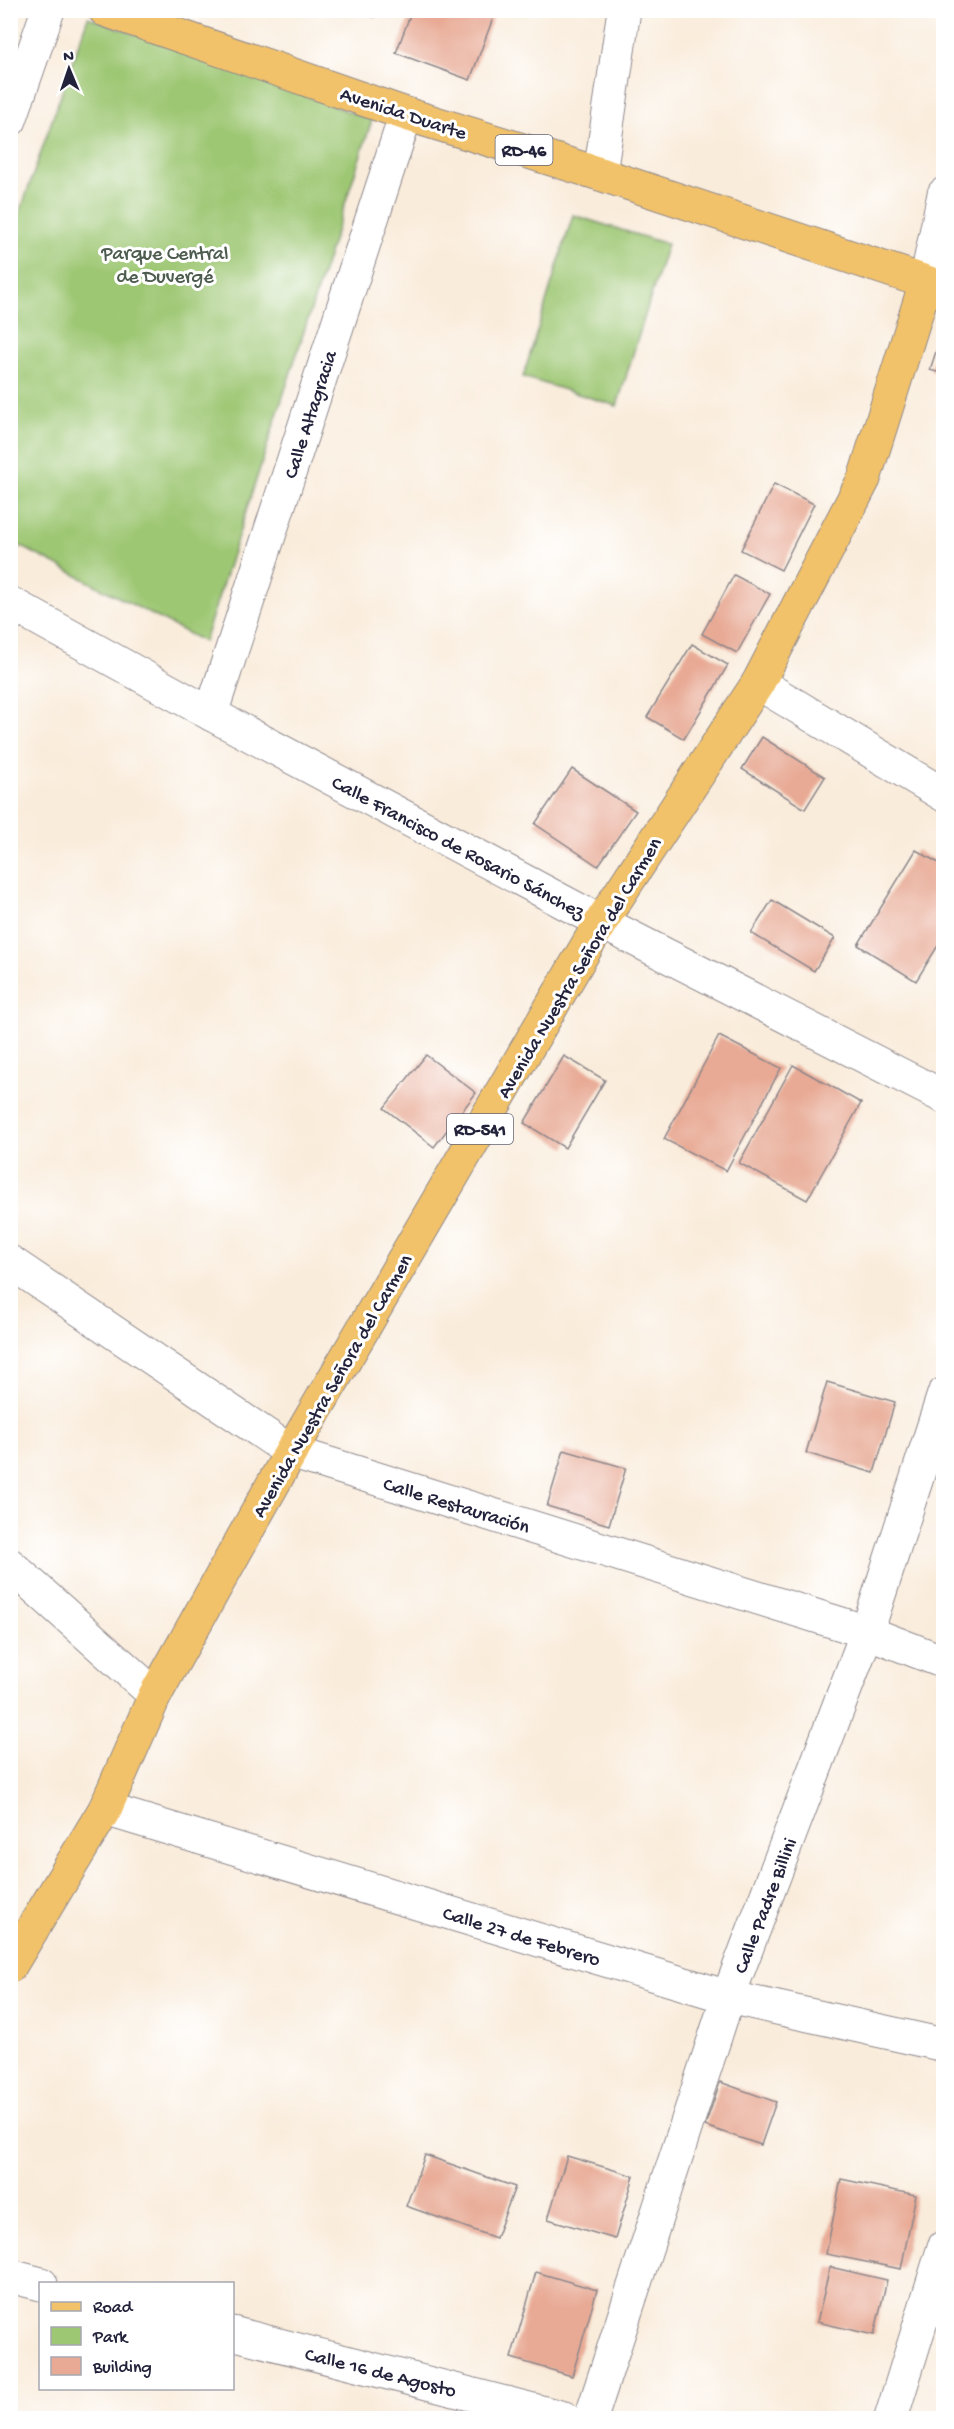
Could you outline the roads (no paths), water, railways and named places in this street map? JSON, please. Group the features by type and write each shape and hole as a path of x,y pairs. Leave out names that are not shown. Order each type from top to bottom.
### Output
{"main road":[{"name":"Avenida Duarte","path":"105,10 406,114 600,174 935,285"},
{"name":"Avenida Nuestra Señora del Carmen","path":"10,1966 105,1809 155,1695 291,1452 601,922 758,683 864,479 935,285"}],"street":[{"path":"10,120 48,10"},
{"path":"600,174 624,10"},
{"name":"Calle Altagracia","path":"211,714 406,114"},
{"name":"Avenida Nuestra Señora del Carmen","path":"935,285 944,194"},
{"name":"Calle Francisco de Rosario Sánchez","path":"10,603 211,714 601,922 944,1097"},
{"path":"758,683 944,795"},
{"name":"Calle Restauración","path":"10,1262 291,1452 867,1632 944,1662"},
{"name":"Calle Padre Billini","path":"591,2418 728,1997 867,1632 944,1394"},
{"path":"10,1564 155,1695"},
{"name":"Calle 27 de Febrero","path":"105,1809 728,1997 944,2045"},
{"path":"891,2418 944,2247"},
{"path":"10,2276 39,2283"},
{"name":"Calle 16 de Agosto","path":"234,2334 564,2418"}],"park label":[{"name":"Parque Central de Duvergé","path":"165,264"}]}
